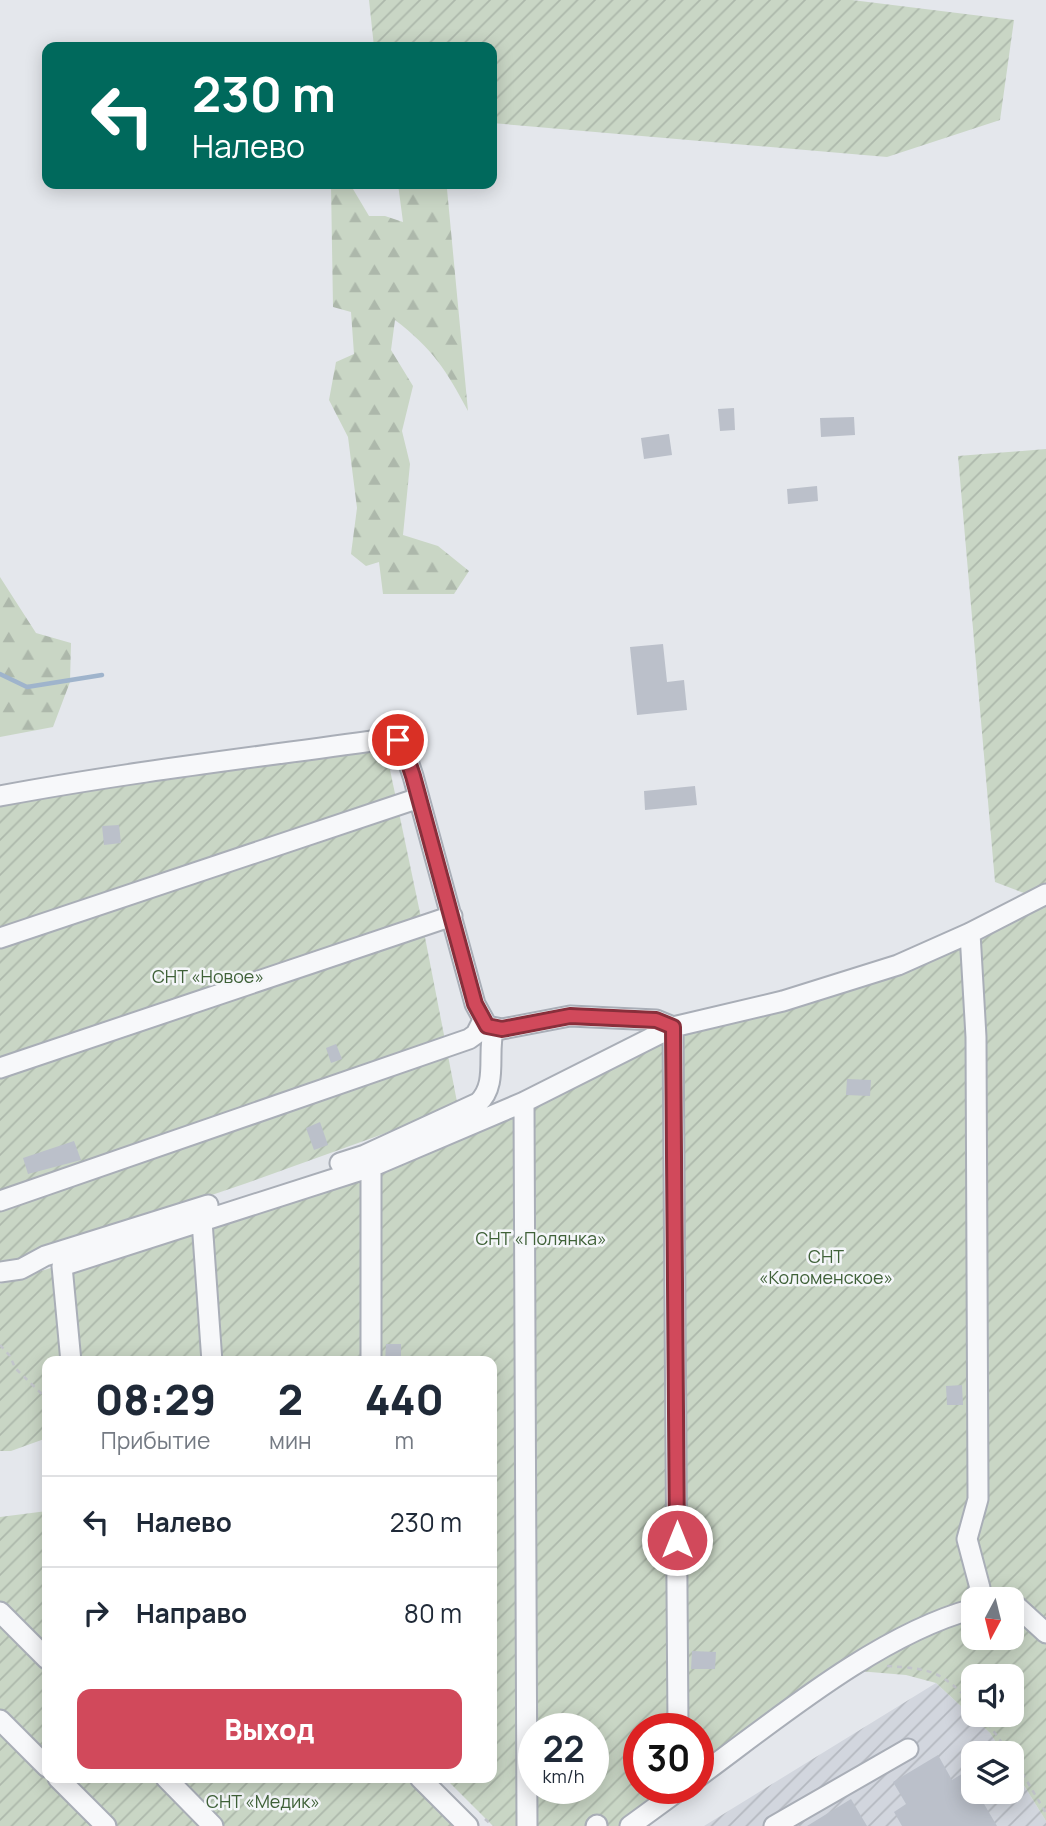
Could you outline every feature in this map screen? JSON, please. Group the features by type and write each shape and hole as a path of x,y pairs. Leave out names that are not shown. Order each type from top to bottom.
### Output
{"street":[{"path":"0,796 85,780 387,739 398,740 404,749 419,798 475,1004 489,1024 491,1038 490,1083 483,1098 471,1108 365,1155 45,1256 21,1269 0,1272"},
{"path":"0,937 419,798"},
{"path":"71,1356 62,1266 371,1167 524,1102 673,1027 783,1001 898,965 970,933 1046,894"},
{"path":"0,1069 452,916"},
{"path":"970,933 976,1037 978,1499 967,1539 980,1587"},
{"path":"489,1024 502,1029 570,1016 656,1020 673,1027"},
{"path":"0,1201 469,1039 489,1024"},
{"path":"673,1027 678,1713"},
{"path":"524,1102 527,1826"},
{"path":"371,1167 371,1356"},
{"path":"202,1221 212,1356"},
{"path":"714,1766 856,1665 910,1633 961,1610"},
{"path":"0,1612 42,1654"},
{"path":"1024,1613 1046,1633"},
{"path":"0,1720 42,1762"},
{"path":"774,1826 908,1749"},
{"path":"63,1783 106,1826"},
{"path":"171,1783 214,1826"},
{"path":"425,1783 468,1826"},
{"path":"629,1826 659,1804"}],"path":[{"path":"0,1345 10,1356 15,1368 42,1394"},
{"path":"856,1665 923,1669 947,1679 961,1692"},
{"path":"1024,1777 1046,1813"}],"shaded area":[{"path":"936,1683 961,1706 961,1727 984,1727 995,1741 961,1741 961,1804 1024,1804 1024,1785 1046,1821 1046,1826 704,1826"}],"green space":[{"path":"369,0 852,0 1014,20 1000,120 887,157 497,123 497,42 373,42"},
{"path":"331,189 353,189 369,216 385,216 403,222 399,189 447,189 468,411 438,361 395,320 391,350 413,386 402,431 410,464 403,535 438,546 469,571 454,594 383,594 379,562 366,566 351,554 357,508 348,437 329,400 336,362 354,354 351,312 333,307"},
{"path":"1046,449 1046,1821 1024,1785 1024,1741 995,1741 984,1727 1024,1727 1024,1664 961,1664 961,1706 936,1683 906,1675 846,1670 714,1765 714,1713 623,1713 623,1804 661,1804 630,1826 493,1826 450,1783 497,1783 497,1356 42,1356 42,1440 11,1451 0,1451 0,1284 371,1167 673,1027 898,965 1037,898 995,882 958,456"},
{"path":"0,577 36,633 71,643 70,682 53,727 0,737"},
{"name":"СНТ «Новое»","path":"385,746 458,1107 247,1183 0,1267 0,800"},
{"name":"СНТ «Медик»","path":"42,1512 42,1783 425,1783 468,1826 0,1826 0,1517"}],"building":[{"path":"734,408 735,430 720,431 718,409"},
{"path":"854,417 855,435 821,437 820,418"},
{"path":"669,434 672,455 644,459 641,438"},
{"path":"817,486 818,501 788,504 787,489"},
{"path":"663,644 667,682 684,680 687,710 637,715 630,647"},
{"path":"695,786 697,805 645,810 644,791"},
{"path":"119,825 121,843 104,845 102,826"},
{"path":"336,1044 342,1059 331,1063 326,1048"},
{"path":"847,1079 871,1080 870,1096 846,1095"},
{"path":"320,1122 328,1145 314,1150 306,1128"},
{"path":"74,1141 81,1160 28,1174 23,1158"},
{"path":"386,1344 401,1344 401,1356 385,1356"},
{"path":"962,1385 963,1405 947,1405 946,1386"},
{"path":"692,1651 716,1652 715,1669 691,1669"},
{"path":"938,1755 952,1780 961,1774 961,1804 984,1804 997,1826 902,1826 894,1812 906,1804 893,1782"},
{"path":"851,1799 867,1826 807,1826"}],"waterway":[{"path":"0,674 27,687 102,675"}],"route":[{"path":"398,740 413,776 475,1004 487,1026 502,1029 570,1016 656,1020 673,1027 677,1540"}],"park label":[{"name":"СНТ «Полянка»","path":"541,1239"},
{"name":"СНТ «Коломенское»","path":"826,1267"}]}
